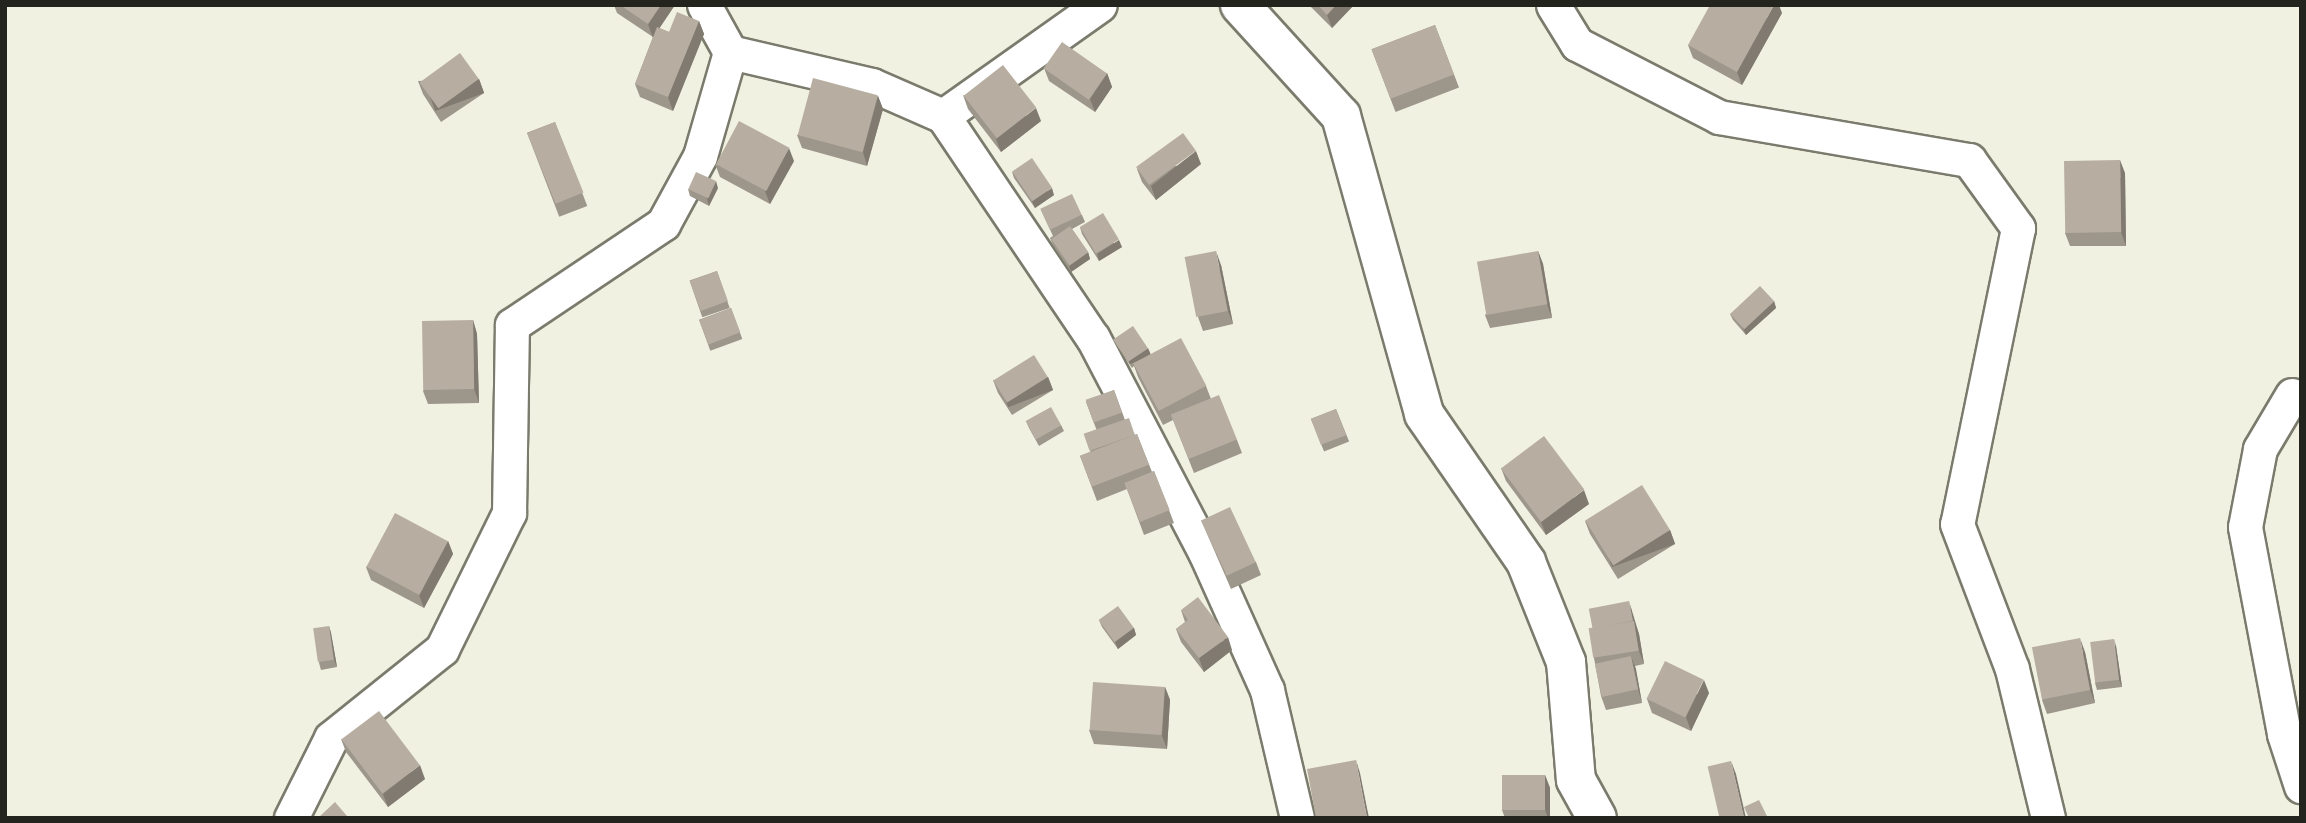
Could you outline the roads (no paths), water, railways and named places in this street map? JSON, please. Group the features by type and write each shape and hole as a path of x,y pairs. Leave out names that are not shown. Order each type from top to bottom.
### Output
{"street":[{"path":"291,818 331,738 442,649 509,513 512,325 663,224 700,156 730,52 704,5"},
{"path":"943,116 1100,5"},
{"path":"1240,5 1342,116 1424,414 1526,562 1566,662 1580,818"},
{"path":"1553,5 1577,44 1719,117 1969,160 2018,228 1957,524 2012,669 2048,818"},
{"path":"730,52 872,85 943,116 1093,338 1206,552 1267,690 1297,818"},
{"path":"2292,395 2260,449 2245,527 2284,734 2301,786"},
{"path":"1577,780 1597,818"}]}
